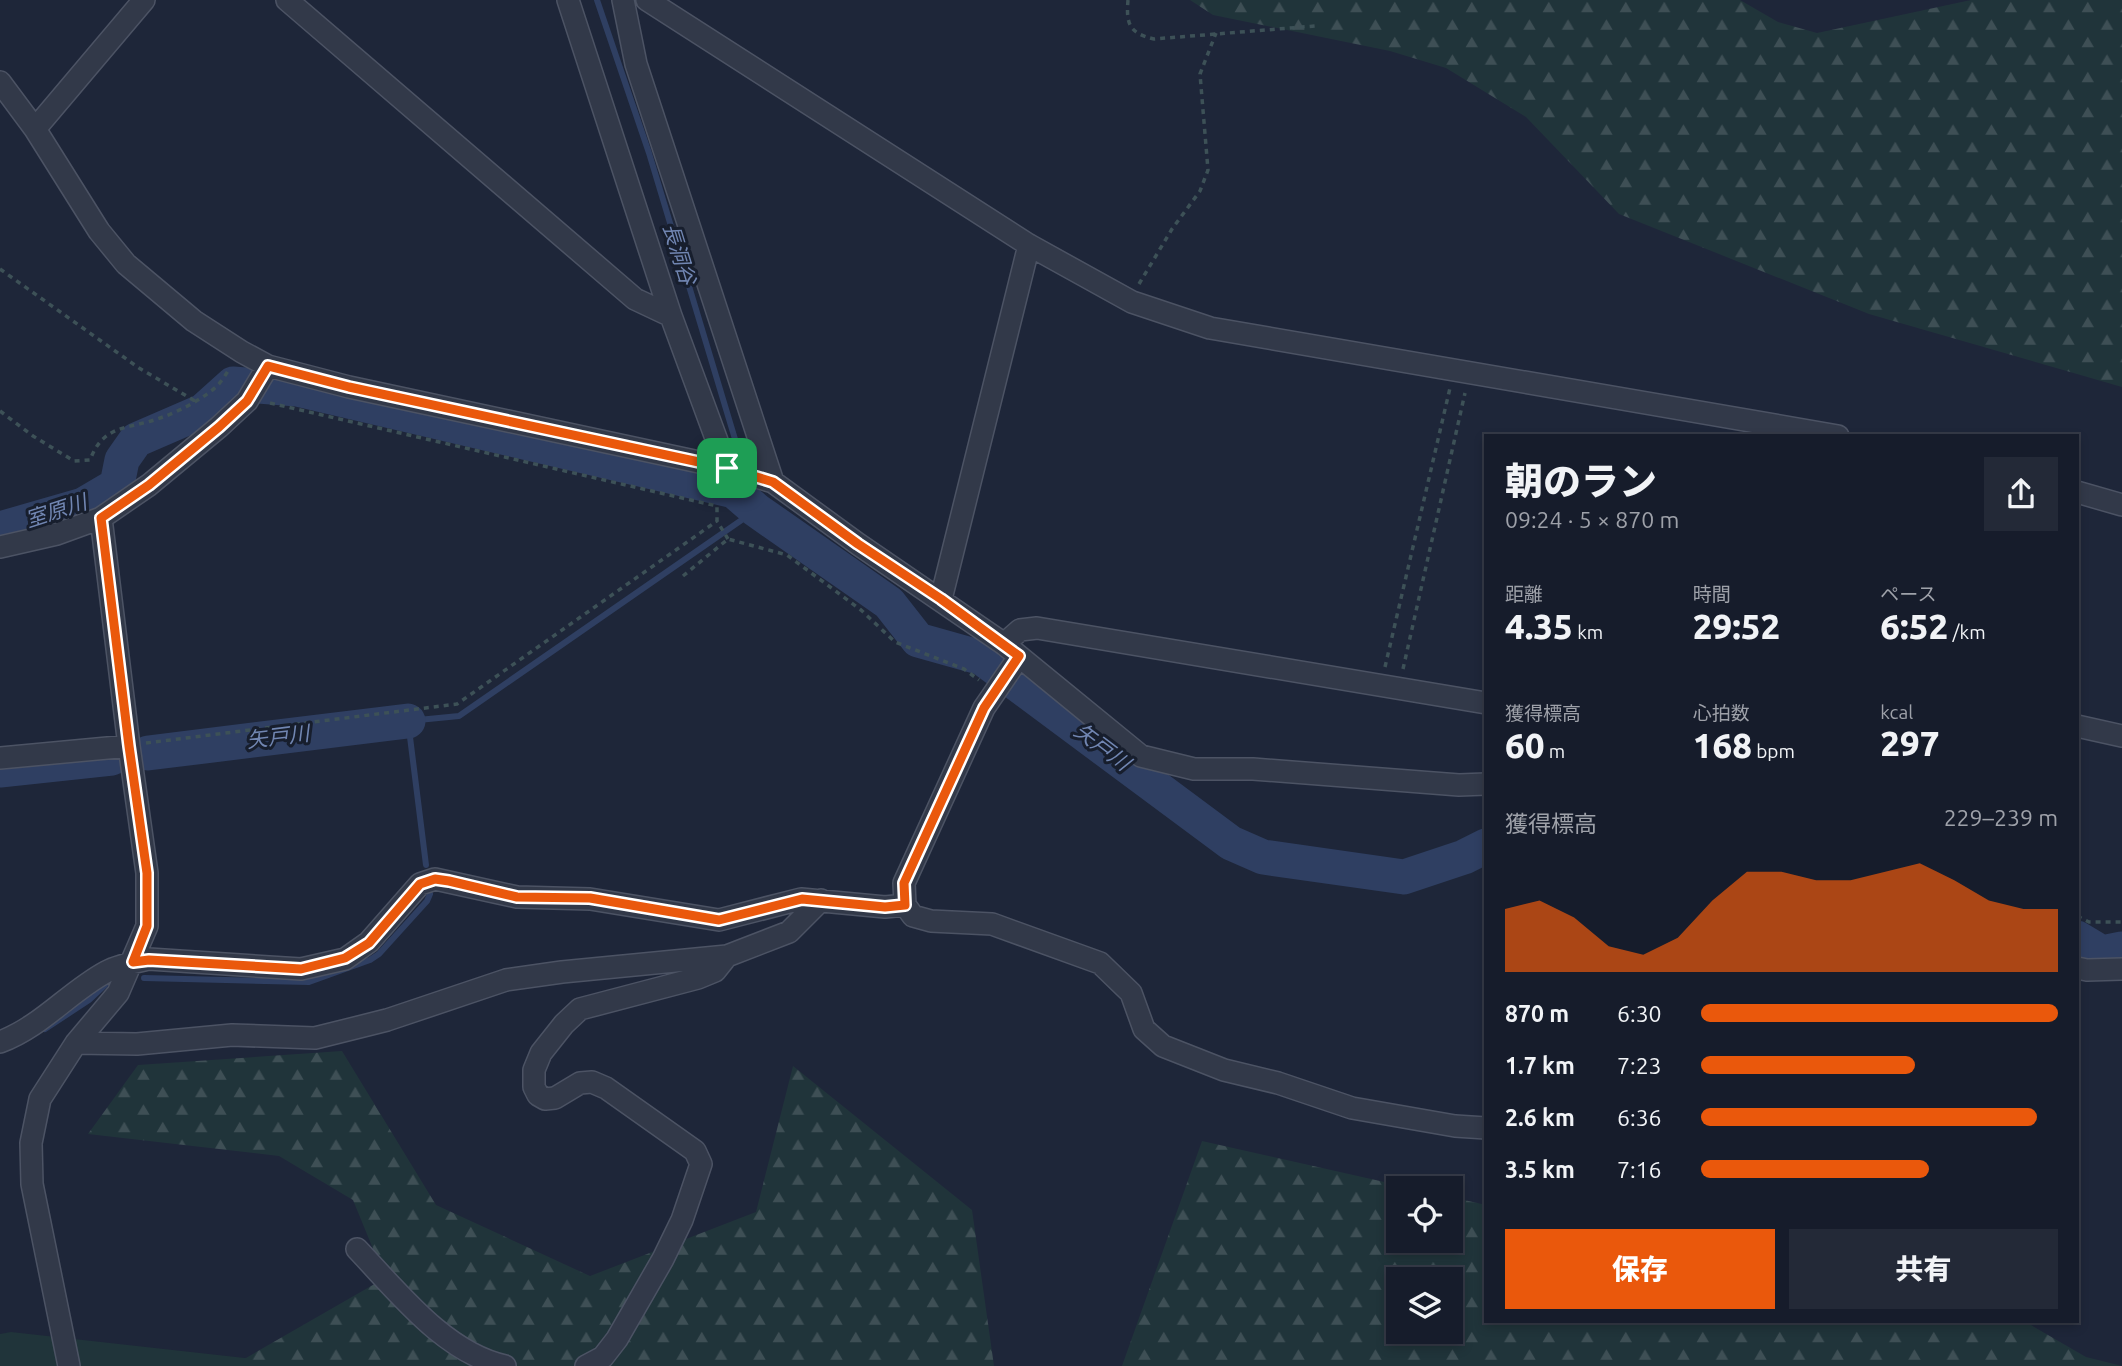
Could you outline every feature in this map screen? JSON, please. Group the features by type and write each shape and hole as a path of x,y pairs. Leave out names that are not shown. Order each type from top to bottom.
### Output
{"street":[{"path":"35,129 144,0"},
{"path":"287,0 635,299 671,316"},
{"path":"568,0 671,316 727,468"},
{"path":"623,0 636,64 766,480"},
{"path":"647,0 1030,245 1132,302 1210,328 1461,372 1731,427 1814,434"},
{"path":"0,82 35,129 99,231 126,264 194,321 268,366 349,387 727,468 766,480 1012,650 1140,757 1194,769 1253,769 1459,785 1484,784"},
{"path":"941,599 1030,245"},
{"path":"0,547 57,534 101,518 149,485 247,401 268,366"},
{"path":"2079,493 2122,505"},
{"path":"69,1366 32,1184 31,1143 40,1099 76,1043 118,993 147,926 147,873 101,518"},
{"path":"1484,703 1037,628 1020,630 997,689 984,708 904,883 905,905 913,916 931,921 992,924 1100,963 1131,993 1144,1029 1163,1046 1224,1070 1278,1083 1352,1108 1455,1126 1484,1128"},
{"path":"2079,726 2122,736"},
{"path":"0,758 129,746"},
{"path":"0,1042 47,1015 107,971 133,962 149,960 301,969 345,958 369,943 420,884 435,879 517,897 590,898 719,920 802,899 885,907 905,905"},
{"path":"76,1043 137,1044 232,1035 315,1038 387,1020 506,980 727,956 789,932 821,900"},
{"path":"586,1366 603,1357 617,1339 650,1282 682,1220 701,1164 695,1151 606,1088 592,1082 580,1083 555,1098 545,1099 538,1095 534,1087 534,1070 541,1053 580,1009 698,978 715,971 727,956"},
{"path":"2079,968 2122,968"},
{"path":"357,1249 431,1326 486,1362 505,1366"}],"path":[{"path":"1128,0 1128,24 1143,36 1154,38 1315,26"},
{"path":"1132,302 1172,229 1205,181 1208,170 1200,74 1216,33"},
{"path":"0,269 139,368 195,401"},
{"path":"0,411 33,436 74,461 90,460 96,443 104,437 130,425 161,418 195,401 217,386 242,352"},
{"path":"1390,687 1461,372"},
{"path":"1390,687 1461,372"},
{"path":"247,401 269,403 717,506 717,521 728,539 787,555 861,610 895,642 964,669 997,689"},
{"path":"129,746 457,704 717,521"},
{"path":"683,576 728,539"},
{"path":"2079,917 2089,922 2122,922"}],"green space":[{"path":"1190,0 1740,0 1778,22 1817,33 1971,0 2122,0 2122,387 1869,314 1619,214 1526,117 1446,68 1390,51 1213,15"},
{"path":"342,1051 436,1205 590,1276 756,1212 793,1066 972,1210 994,1366 232,1366 385,1278 353,1200 279,1156 88,1134 138,1065"},
{"path":"1202,1141 1386,1182 1386,1253 1463,1253 1463,1200 1484,1205 1484,1323 2027,1323 2086,1357 2122,1366 1122,1366"},
{"path":"11,1332 317,1366 0,1366 0,1334"}],"waterway":[{"name":"長洞谷","path":"597,0 649,153 744,469"},
{"name":"矢戸川","path":"0,529 83,505 117,485 122,460 136,440 203,411 233,384 297,389 734,491 756,510 889,603 918,640 982,658 1231,843 1263,857 1404,877 1464,857 1484,847"},
{"path":"426,865 408,721 459,716 756,510 747,479"},
{"name":"矢戸川","path":"148,753 408,721"},
{"name":"矢戸川","path":"0,770 112,758"},
{"path":"144,978 309,982 370,960 379,954 427,901 430,894"},
{"name":"矢戸川","path":"2079,939 2102,953 2122,949"},
{"path":"45,1029 89,1000 105,985"}],"route":[{"path":"268,366 349,387 727,468 773,482 1019,656 984,708 904,883 905,905 885,907 802,899 719,920 590,898 517,897 435,879 420,884 369,943 345,958 301,969 149,960 133,962 147,926 147,873 101,518 149,485 219,427 247,401 268,366"}],"water label":[{"name":"室原川","path":"56,511"}]}
